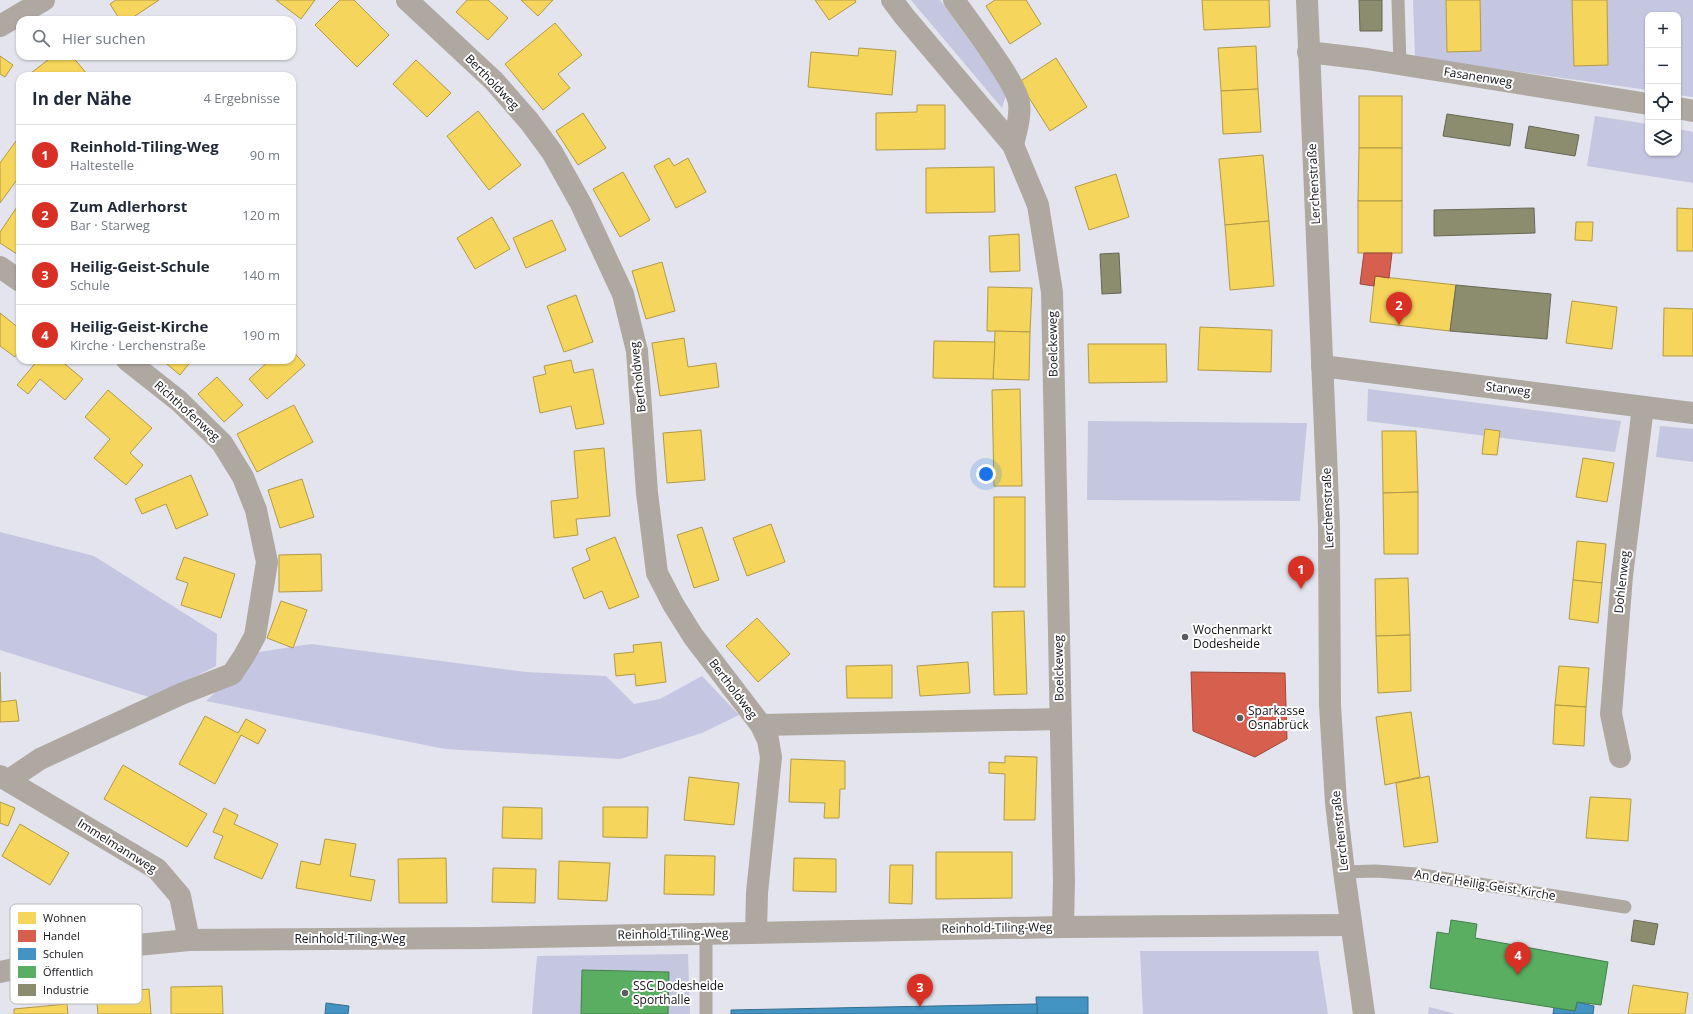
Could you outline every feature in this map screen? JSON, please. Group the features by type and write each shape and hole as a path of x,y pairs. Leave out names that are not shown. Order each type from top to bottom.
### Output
{"street":[{"path":"17,16 44,0"},
{"name":"Bertholdweg","path":"407,0 494,82 529,121 552,152 582,204 623,294 637,351 647,493 657,573 692,636 761,725 768,740 771,757 757,893 756,932"},
{"path":"954,0 1011,82 1019,102 1020,118 1013,145"},
{"name":"Lerchenstraße","path":"1307,0 1329,526 1330,705 1336,803 1350,925 1364,1014"},
{"name":"Boelckeweg","path":"898,8 1013,145 1038,205 1052,292 1064,881 1063,927"},
{"path":"0,26 16,17"},
{"name":"Fasanenweg","path":"1308,52 1645,104"},
{"path":"1681,109 1693,111"},
{"path":"0,267 16,278"},
{"name":"Richthofenweg","path":"132,364 179,401 222,443 243,477 256,510 267,562 264,585 255,636 232,674"},
{"name":"Starweg","path":"1322,366 1693,413"},
{"name":"Dohlenweg","path":"1620,757 1610,714 1622,576 1643,407"},
{"name":"Immelmannweg","path":"4,778 40,758 181,694 232,674"},
{"name":"Boelckeweg","path":"881,723 1060,719"},
{"name":"Bertholdweg","path":"761,725 881,723"},
{"name":"Immelmannweg","path":"4,778 157,869 180,896 189,940"},
{"name":"Reinhold-Tiling-Weg","path":"142,945 189,940 482,938 1063,927 1350,925"},
{"name":"Reinhold-Tiling-Weg","path":"0,972 10,970"}],"lane":[{"path":"1398,0 1400,65"},
{"name":"An der Heilig-Geist-Kirche","path":"1344,872 1376,871 1416,874 1625,907"},
{"path":"706,933 706,1014"}],"shaded area":[{"path":"911,0 940,0 999,82 1006,95 1002,108"},
{"path":"1413,0 1693,0 1693,97 1681,95 1681,12 1645,12 1645,90 1415,57"},
{"path":"1595,116 1645,124 1645,156 1681,156 1681,130 1693,132 1693,183 1587,166"},
{"path":"1368,389 1621,421 1615,452 1367,421"},
{"path":"1088,421 1307,423 1300,501 1087,500"},
{"path":"1660,426 1693,429 1693,462 1656,457"},
{"path":"0,532 94,556 217,634 216,666 152,698 0,650"},
{"path":"311,644 526,672 606,676 634,704 660,699 702,676 739,715 702,733 620,759 445,749 206,701 259,652"},
{"path":"1140,951 1318,951 1328,1014 1143,1014"},
{"path":"688,954 690,1014 532,1014 537,956"},
{"path":"1429,1007 1456,1014 1428,1014"}],"building: Wohnen":[{"path":"116,0 159,0 135,16 118,16 110,4"},
{"path":"276,0 315,0 301,19"},
{"path":"340,0 354,0 389,35 357,67 315,25"},
{"path":"467,0 488,0 508,18 488,40 456,12"},
{"path":"521,0 553,0 538,16"},
{"path":"815,0 855,0 856,2 829,20"},
{"path":"995,0 1026,0 1041,24 1010,44 986,6"},
{"path":"1202,0 1269,0 1270,27 1204,30"},
{"path":"1446,0 1480,0 1481,51 1447,52"},
{"path":"1572,0 1607,0 1608,65 1574,66"},
{"path":"555,23 582,55 558,74 570,88 543,110 505,64"},
{"path":"1256,46 1258,89 1221,91 1218,48"},
{"path":"859,48 896,51 892,95 808,87 811,52 858,56"},
{"path":"0,56 13,65 5,77 0,74"},
{"path":"1056,58 1087,107 1050,131 1019,82"},
{"path":"48,60 75,60 85,72 32,72"},
{"path":"416,60 451,93 427,117 393,84"},
{"path":"1258,89 1261,132 1223,134 1221,91"},
{"path":"1359,96 1402,96 1402,148 1359,148"},
{"path":"917,105 945,105 945,149 876,150 876,113 917,112"},
{"path":"478,111 521,165 489,190 447,136"},
{"path":"583,113 606,148 578,165 556,131"},
{"path":"16,141 16,181 0,203 0,163"},
{"path":"1359,148 1402,148 1402,201 1358,201"},
{"path":"1263,155 1269,221 1225,225 1219,159"},
{"path":"669,158 674,166 688,158 706,192 676,208 654,166"},
{"path":"994,167 995,212 926,213 926,168"},
{"path":"623,172 650,220 620,237 593,189"},
{"path":"1116,174 1129,217 1089,230 1075,187"},
{"path":"1358,201 1402,201 1402,253 1358,253"},
{"path":"16,208 16,253 0,243 0,232"},
{"path":"1677,208 1693,209 1693,251 1677,251"},
{"path":"492,217 510,249 475,269 457,238"},
{"path":"552,220 566,250 526,268 513,238"},
{"path":"1269,221 1274,286 1230,290 1225,225"},
{"path":"1576,222 1593,222 1592,241 1575,240"},
{"path":"1019,234 1020,271 990,272 989,236"},
{"path":"662,262 675,311 646,319 632,271"},
{"path":"1375,276 1456,285 1450,331 1370,322"},
{"path":"988,287 1032,288 1030,332 987,331"},
{"path":"576,295 593,342 564,352 547,306"},
{"path":"1572,301 1617,307 1612,349 1566,343"},
{"path":"1664,308 1693,309 1693,356 1663,356"},
{"path":"0,313 16,326 16,356 15,357 0,346"},
{"path":"1200,327 1272,330 1271,372 1198,370"},
{"path":"995,331 1030,332 1029,380 993,379"},
{"path":"684,338 688,367 716,363 719,387 660,396 652,343"},
{"path":"934,341 995,342 993,379 933,378"},
{"path":"1088,344 1166,344 1167,382 1089,383"},
{"path":"296,355 305,365 267,399 249,379 266,364 296,364"},
{"path":"571,360 574,373 593,369 604,424 576,429 571,406 540,413 533,377 546,374 544,366"},
{"path":"35,364 65,364 83,379 65,400 40,379 28,394 17,385"},
{"path":"167,364 189,364 180,375"},
{"path":"217,377 243,405 224,422 198,394"},
{"path":"1020,389 1022,486 994,486 992,390"},
{"path":"108,390 152,428 130,453 143,465 126,485 94,458 110,439 85,417"},
{"path":"294,405 313,442 257,472 237,434"},
{"path":"1485,429 1500,431 1497,455 1482,454"},
{"path":"701,430 705,480 667,483 663,433"},
{"path":"1382,431 1416,431 1418,492 1383,493"},
{"path":"604,448 610,516 576,519 578,535 554,538 551,501 578,498 574,451"},
{"path":"1583,458 1614,463 1607,502 1576,497"},
{"path":"191,475 208,515 176,529 166,504 142,514 135,499"},
{"path":"302,479 314,517 280,528 268,490"},
{"path":"1418,492 1418,554 1384,554 1383,493"},
{"path":"994,497 1025,497 1025,587 994,587"},
{"path":"771,524 785,562 747,576 733,538"},
{"path":"702,527 719,580 694,588 677,535"},
{"path":"615,537 639,597 609,609 602,591 584,599 572,568 590,560 586,549"},
{"path":"1577,541 1606,544 1602,583 1573,580"},
{"path":"321,554 322,591 279,592 279,555"},
{"path":"184,557 235,574 221,618 181,605 188,583 176,579"},
{"path":"1408,578 1410,635 1376,636 1375,579"},
{"path":"1573,580 1602,583 1598,623 1569,619"},
{"path":"281,601 307,610 293,648 267,638"},
{"path":"1024,611 1027,694 994,695 992,612"},
{"path":"757,618 790,654 758,682 726,646"},
{"path":"1410,635 1411,691 1378,693 1376,636"},
{"path":"661,642 666,682 636,686 635,674 616,676 614,654 634,652 633,645"},
{"path":"968,662 970,693 920,696 917,666"},
{"path":"892,665 892,698 847,698 846,666"},
{"path":"1559,666 1589,668 1586,707 1555,705"},
{"path":"0,672 1,702 16,700 19,721 0,722"},
{"path":"1555,705 1586,707 1584,746 1553,744"},
{"path":"1411,712 1420,777 1385,785 1376,717"},
{"path":"205,716 238,733 246,719 266,730 258,744 241,735 215,784 179,764"},
{"path":"1005,756 1037,757 1035,820 1004,820 1005,774 989,773 989,762 1005,763"},
{"path":"791,759 845,761 845,789 840,789 839,818 824,818 825,803 789,802"},
{"path":"123,765 207,814 187,847 104,799"},
{"path":"1429,776 1438,842 1404,847 1396,783"},
{"path":"689,777 739,783 734,825 684,820"},
{"path":"1590,797 1631,799 1628,841 1586,838"},
{"path":"0,802 15,808 8,826 0,823"},
{"path":"503,807 542,808 542,839 502,838"},
{"path":"603,807 648,807 647,838 603,837"},
{"path":"224,808 238,815 234,824 278,844 262,879 214,858 223,836 213,832"},
{"path":"20,824 69,853 50,885 2,856"},
{"path":"325,839 356,844 350,876 375,880 371,901 296,888 301,861 320,865"},
{"path":"936,852 1012,852 1012,898 936,899"},
{"path":"665,855 715,856 714,895 664,894"},
{"path":"446,858 447,903 399,903 398,859"},
{"path":"794,858 836,859 836,892 793,891"},
{"path":"559,861 610,863 607,901 558,899"},
{"path":"890,865 913,865 912,904 889,903"},
{"path":"493,868 536,869 535,903 492,902"},
{"path":"1633,985 1688,993 1685,1014 1628,1014"},
{"path":"222,986 223,1014 171,1014 171,987"},
{"path":"149,989 151,1014 98,1014 97,1004 142,1004 142,990"},
{"path":"67,1004 68,1014 14,1014 14,1009"}],"building: Handel":[{"path":"1364,253 1392,253 1389,278 1375,276 1374,286 1360,284"},
{"name":"Sparkasse Osnabrück","path":"1191,672 1285,673 1287,739 1255,757 1193,731"}],"building: Schulen":[{"path":"1036,997 1088,997 1088,1014 1037,1014"},
{"path":"1577,1002 1594,1006 1593,1014 1553,1014 1554,1007 1575,1011"},
{"path":"326,1003 349,1006 348,1014 325,1014"},
{"path":"1037,1004 1037,1014 731,1014 731,1010"}],"building: Öffentlich":[{"path":"1451,920 1477,924 1475,938 1608,962 1601,1005 1577,1002 1575,1011 1430,988 1437,932 1449,934"},
{"name":"SSC Dodesheide Sporthalle","path":"582,970 669,972 668,1014 581,1014"}],"building: Industrie":[{"path":"1359,0 1382,0 1382,31 1360,31"},
{"path":"1447,114 1513,124 1510,146 1443,136"},
{"path":"1529,126 1579,135 1575,156 1525,148"},
{"path":"1534,208 1535,233 1434,236 1434,210"},
{"path":"1119,253 1121,293 1102,294 1100,254"},
{"path":"1456,285 1551,294 1547,339 1450,331"},
{"path":"1634,920 1658,924 1654,945 1631,941"}],"place":[{"name":"Zum Adlerhorst","path":"1399,325"},
{"name":"Reinhold-Tiling-Weg","path":"1301,589"},
{"name":"Wochenmarkt Dodesheide","path":"1185,637"},
{"name":"Sparkasse Osnabrück","path":"1240,718"},
{"name":"Heilig-Geist-Kirche","path":"1518,975"},
{"name":"SSC Dodesheide Sporthalle","path":"625,993"},
{"name":"Heilig-Geist-Schule","path":"920,1007"}]}
